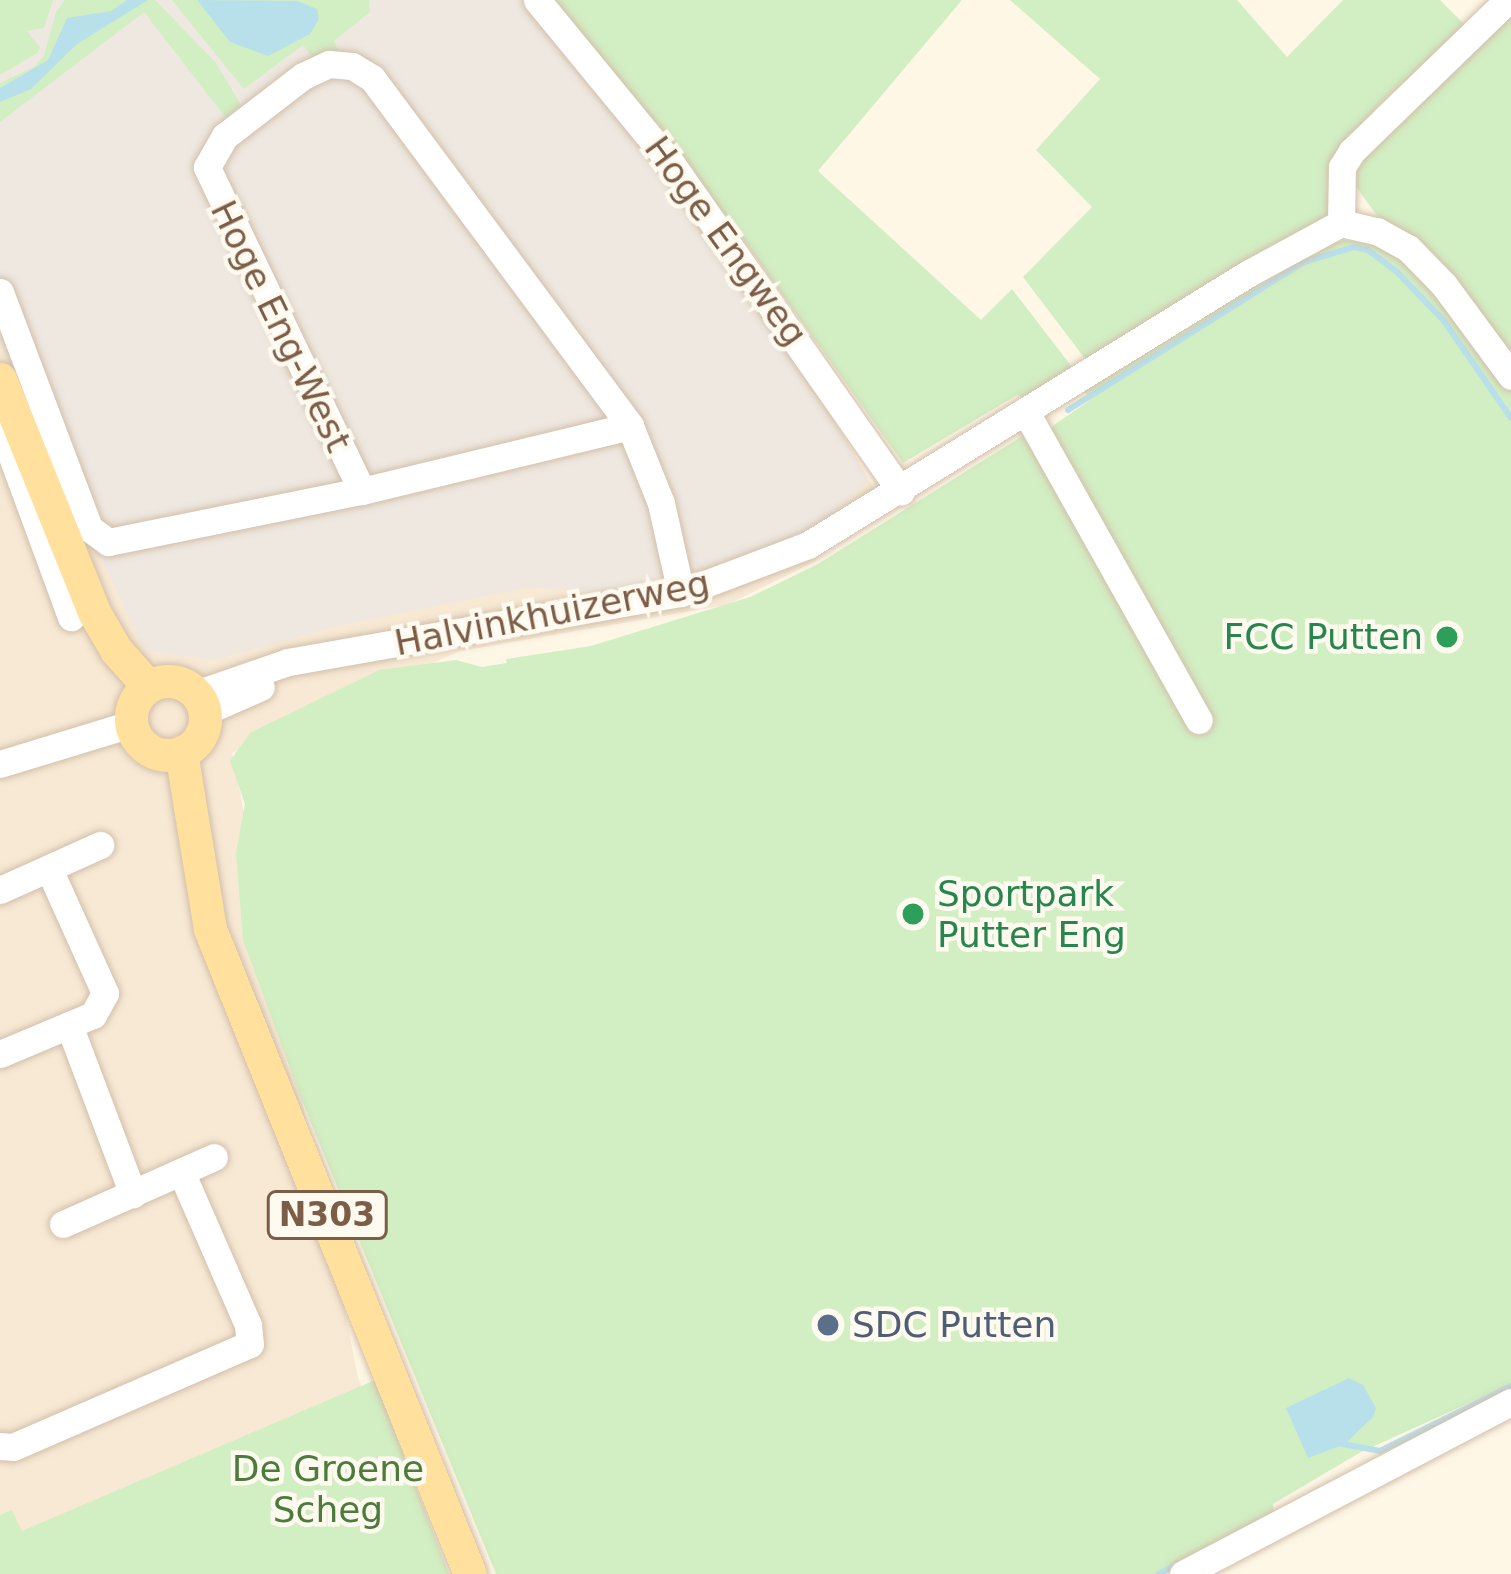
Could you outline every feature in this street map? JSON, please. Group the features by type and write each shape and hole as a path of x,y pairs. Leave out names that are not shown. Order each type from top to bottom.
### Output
{"main road":[{"path":"0,379 98,655 138,704 146,748 173,753 198,740 200,703 171,681 138,704"},
{"name":"N303","path":"173,753 210,929 231,988 470,1574"}],"street":[{"name":"Hoge Engweg","path":"537,0 671,163 901,491"},
{"path":"1508,0 1352,152 1342,167 1341,223 1377,231 1408,248 1444,285 1511,376"},
{"name":"Hoge Eng-West","path":"630,426 362,491 207,167 225,136 303,76 329,64 352,66 372,77 630,426 661,503 682,593"},
{"name":"Halvinkhuizerweg","path":"200,703 324,656 682,593 808,545 1249,273 1341,223"},
{"path":"0,292 89,528 108,542 362,491"},
{"path":"1027,414 1199,720"},
{"path":"0,424 71,617"},
{"path":"0,764 138,704"},
{"path":"0,890 100,845"},
{"path":"0,1054 93,1015 105,993 49,868"},
{"path":"69,1025 134,1194"},
{"path":"63,1225 214,1156"},
{"path":"0,1446 13,1447 250,1344 248,1325 182,1174"},
{"path":"1184,1574 1511,1402"}],"shaded area":[{"path":"0,0 681,154 877,494 814,562 727,605 460,651 232,753 358,1377 430,1574 0,1574"},
{"path":"0,0 529,0 665,169 791,349 868,481 802,543 662,597 529,587 337,626 214,660 144,650 0,340"}],"green space":[{"path":"0,0 53,0 44,28 27,31 40,48 37,53 0,75"},
{"path":"65,0 155,0 216,63 241,105 226,118 144,12 0,122 0,83 34,67 44,56 56,12"},
{"path":"172,0 369,0 370,12 334,41 338,50 312,57 303,45 244,89"},
{"path":"551,0 962,0 818,171 981,320 1012,289 1076,372 1033,400 1017,395 903,463 732,224"},
{"path":"1010,0 1237,0 1287,57 1343,0 1440,0 1465,25 1376,108 1361,129 1331,213 1089,364 1023,277 1092,207 1036,150 1100,79"},
{"path":"1511,12 1511,352 1464,291 1378,217 1354,184 1353,171"},
{"name":"Sportpark Putter Eng","path":"1344,240 1384,245 1415,265 1511,384 1511,1384 1361,1452 1273,1504 1274,1512 1156,1574 496,1574 302,1101 243,940 236,853 245,804 230,761 250,733 379,670 456,660 482,667 507,663 506,659 591,646 750,597 818,564 1027,433 1034,439 1090,400 1084,390 1303,252"},
{"name":"De Groene Scheg","path":"375,1380 449,1574 0,1574 0,1515 12,1510 22,1531"}],"water":[{"path":"127,0 148,0 77,44 31,89 0,102 0,88 48,60 67,18 111,11"},
{"path":"197,0 298,1 317,9 319,19 310,34 268,56 230,42"},
{"path":"1349,1378 1363,1385 1376,1408 1373,1417 1345,1444 1308,1458 1286,1408"}],"waterway":[{"path":"1068,410 1304,262 1354,247 1368,250 1398,273 1444,321 1511,418"},
{"path":"1337,1443 1380,1451 1511,1386"},
{"path":"1159,1574 1177,1564"}],"place":[{"name":"FCC Putten","path":"1447,637"},
{"name":"Sportpark Putter Eng","path":"913,914"},
{"name":"SDC Putten","path":"828,1325"}]}
